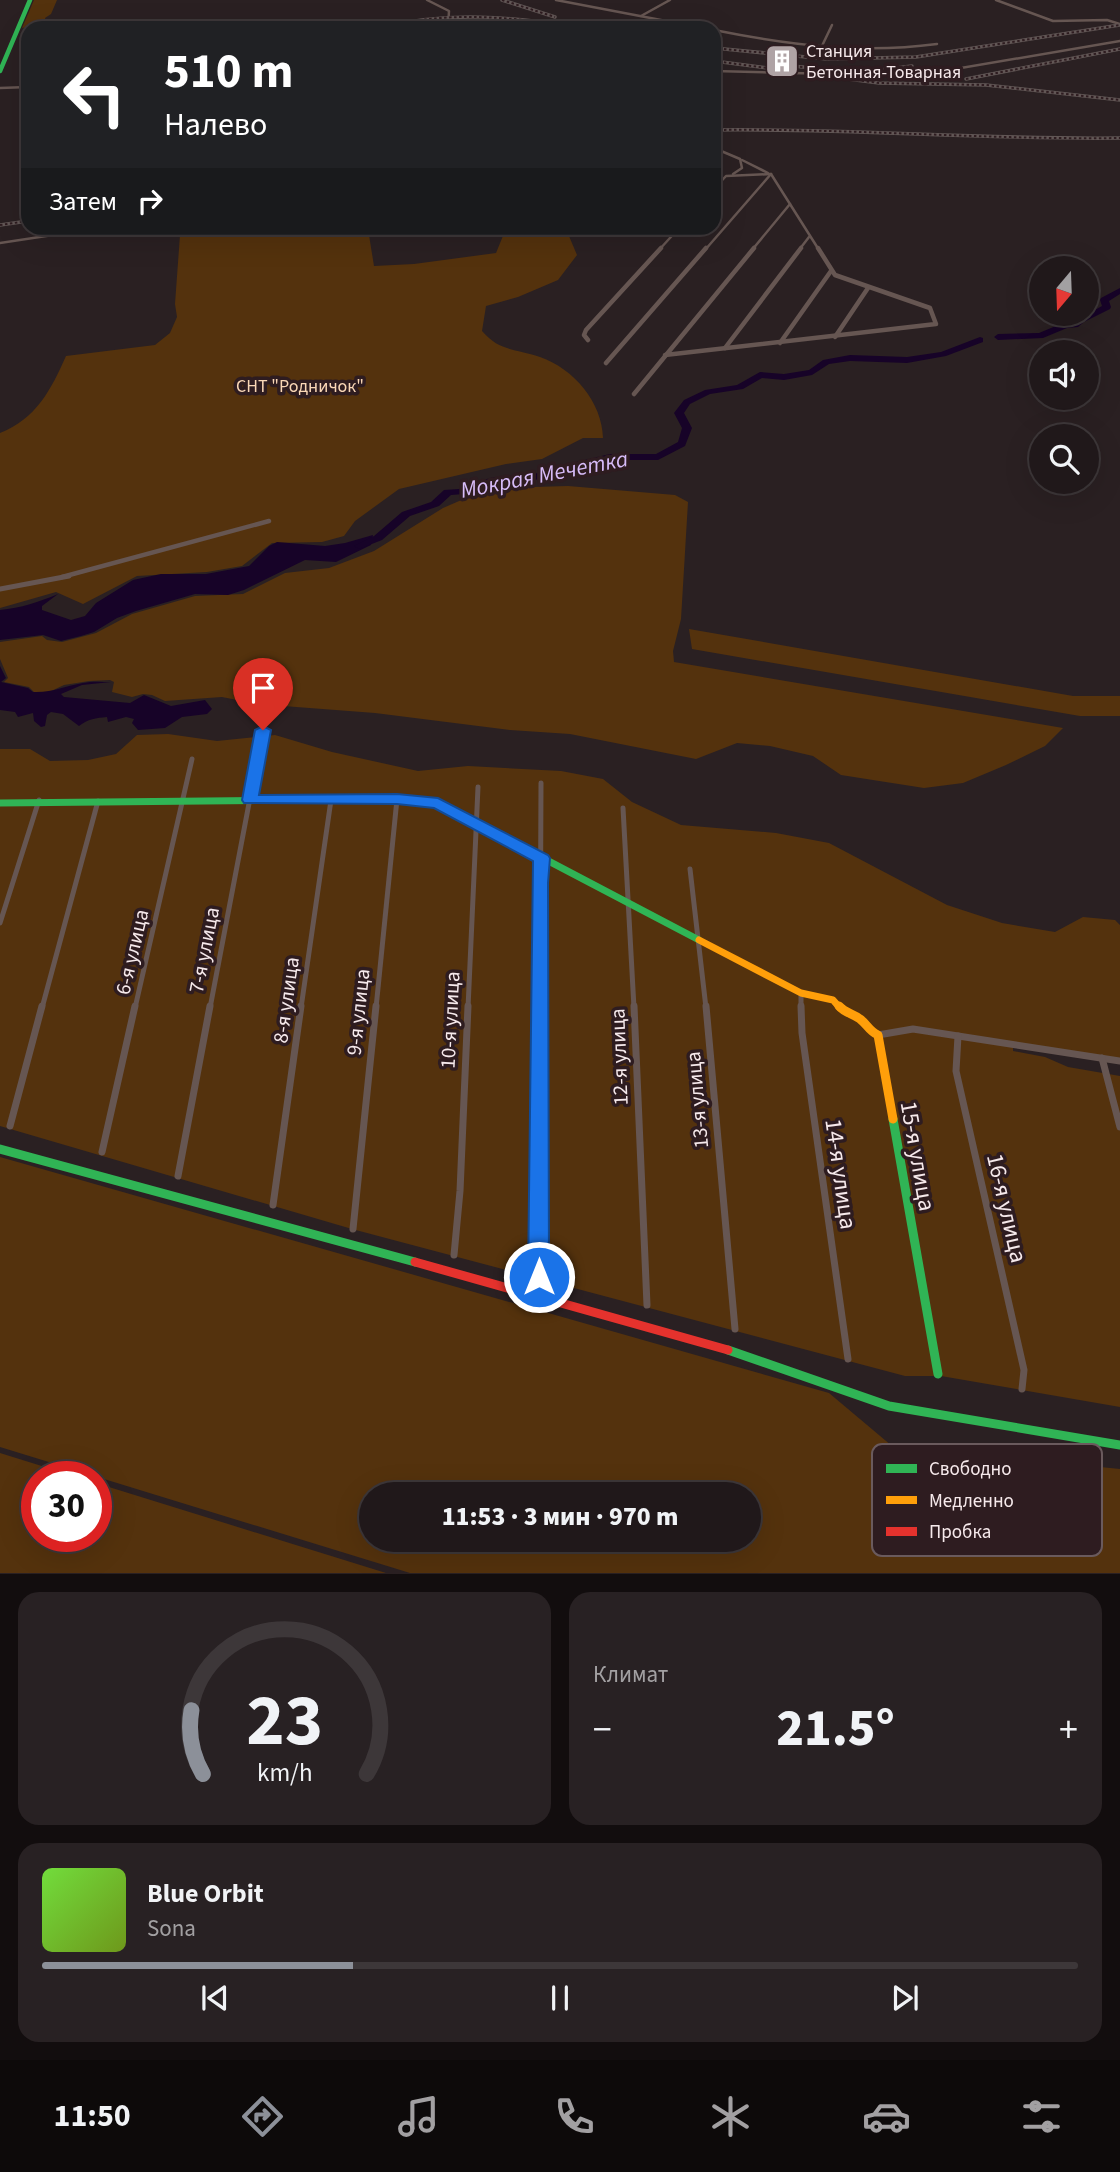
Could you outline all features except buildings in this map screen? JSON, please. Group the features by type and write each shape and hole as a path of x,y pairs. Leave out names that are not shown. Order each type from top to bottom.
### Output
{"main road":[{"path":"0,56 24,0"},
{"path":"21,21 30,0"},
{"path":"0,71 21,21"},
{"path":"0,803 39,800 397,799 438,803 801,993 833,1000 845,1013 860,1019 869,1031 878,1035"},
{"name":"15-я улица","path":"878,1035 938,1374"},
{"path":"0,1149 697,1339 889,1406 1120,1445"}],"street":[{"path":"427,0 449,11 448,21"},
{"path":"556,0 666,21"},
{"path":"641,16 670,0"},
{"path":"996,0 1053,21 1107,20 1120,24"},
{"path":"821,48 832,25"},
{"path":"721,31 821,48 869,50 937,44"},
{"path":"721,71 914,76 1120,41"},
{"path":"0,88 21,87"},
{"path":"665,355 936,324 930,308 868,288 831,271 771,174 721,151"},
{"path":"731,176 743,168 740,159"},
{"path":"721,181 726,176 771,174"},
{"path":"721,231 771,174"},
{"path":"634,394 790,204"},
{"path":"0,243 53,235"},
{"path":"588,340 584,335 586,330 673,235"},
{"path":"606,363 718,235"},
{"path":"725,348 809,236"},
{"path":"780,342 831,271"},
{"path":"835,337 868,288"},
{"path":"0,589 76,574 269,521"},
{"name":"7-я улица","path":"178,1176 263,730"},
{"name":"6-я улица","path":"102,1152 192,759"},
{"path":"539,1277 541,783"},
{"name":"10-я улица","path":"454,1255 460,1191 478,787"},
{"name":"9-я улица","path":"353,1229 397,799"},
{"path":"0,923 39,800"},
{"name":"8-я улица","path":"273,1205 331,800"},
{"path":"10,1126 98,801"},
{"name":"12-я улица","path":"623,808 630,904 647,1305"},
{"name":"13-я улица","path":"690,869 700,941 735,1329"},
{"name":"14-я улица","path":"801,993 802,1033 848,1359"},
{"path":"878,1035 913,1029 968,1035 1120,1060"},
{"name":"16-я улица","path":"958,1036 956,1071 1024,1370 1022,1389"},
{"path":"1102,1058 1120,1127"}],"green space":[{"path":"34,0 57,0 51,14 45,18 46,21 25,21"},
{"name":"СНТ \"Родничок\"","path":"180,235 369,235 374,266 414,264 496,253 503,235 569,235 577,255 558,280 518,297 486,306 482,331 495,343 552,362 575,378 598,412 603,438 583,438 542,459 506,464 399,489 355,521 344,536 322,542 272,543 242,566 207,572 137,576 83,604 56,592 0,608 0,433 23,420 41,402 66,356 155,345 170,333 177,317 175,304"},
{"path":"568,486 675,495 688,502 681,619 673,651 674,662 1063,728 1045,746 1006,765 963,783 924,788 841,775 813,756 770,746 737,743 696,759 570,734 510,730 375,713 257,704 222,697 165,701 152,695 132,697 112,692 114,682 110,680 64,685 49,692 34,692 29,687 4,682 8,678 0,659 0,642 42,636 47,640 62,642 96,633 132,614 195,596 243,594 285,573 329,568 374,551 443,508 473,495 503,488"},
{"path":"689,629 1073,696 1120,696 1120,716 1080,716 692,649"},
{"path":"168,734 217,741 275,735 332,752 418,771 468,766 561,771 603,779 632,802 681,825 776,833 829,843 947,905 1002,923 1055,932 1083,917 1115,920 1120,925 1120,1058 1013,1046 1013,1051 1045,1057 1068,1067 1120,1076 1120,1407 941,1376 905,1376 352,1229 0,1126 0,749 30,749 50,761 88,760 116,754 137,735"},
{"path":"0,1157 829,1393 890,1444 872,1444 872,1556 1102,1556 1102,1467 1120,1469 1120,1573 410,1573 112,1481 112,1461 46,1461 0,1447"},
{"path":"0,1453 26,1461 21,1461 21,1552 112,1552 112,1488 386,1573 0,1573"}],"shaded area":[{"path":"373,535 371,545 336,562 305,560 228,595 195,594 136,611 117,618 94,632 61,641 43,635 0,640 0,610 30,604 58,594 42,606 42,610 71,620 85,616 96,603 133,580 161,574 206,574 249,566 269,546 277,542 325,546"},
{"path":"0,666 6,678 1,682 28,688 33,692 86,682 111,682 82,685 61,694 64,697 130,703 144,695 171,706 205,700 212,709 207,714 182,717 165,728 138,730 132,723 134,719 126,717 108,722 107,717 96,718 79,726 63,714 51,712 47,715 45,726 41,727 34,721 33,713 18,717 15,712 0,710"}],"waterway":[{"name":"Мокрая Мечетка","path":"998,337 1040,336 1066,325 1075,325 1107,307 1104,300 1120,291"},
{"name":"Мокрая Мечетка","path":"359,546 378,538 406,514 435,504 448,492 460,492 490,481 552,475 567,467 610,457 658,457 682,444 687,428 679,413 687,402 708,392 740,387 760,375 784,377 812,372 826,362 850,358 907,360 943,354 980,340"}],"railway":[{"path":"502,0 555,17"},
{"path":"414,21 456,17 532,21"},
{"path":"721,49 827,59 916,57 1120,25"},
{"path":"966,79 1120,49"},
{"path":"721,62 790,71"},
{"path":"780,65 861,72 912,66"},
{"path":"832,77 879,83 986,85 1120,100"},
{"path":"721,130 1120,138"},
{"path":"0,225 21,222"}],"traffic: fast":[{"path":"21,21 30,0"},
{"path":"0,71 21,21"},
{"path":"0,803 397,799 438,803 699,940"},
{"path":"893,1119 938,1374"},
{"path":"0,1149 415,1262"},
{"path":"728,1350 889,1406 1120,1445"}],"traffic: slow":[{"path":"699,940 801,993 833,1000 845,1013 860,1019 869,1031 878,1035 893,1119"}],"traffic: jam":[{"path":"415,1262 728,1350"}],"place":[{"name":"Станция Бетонная-Товарная","path":"782,61"}],"route":[{"path":"263,730 250,800 397,799 438,803 542,858 539,883 539,1277"}]}
